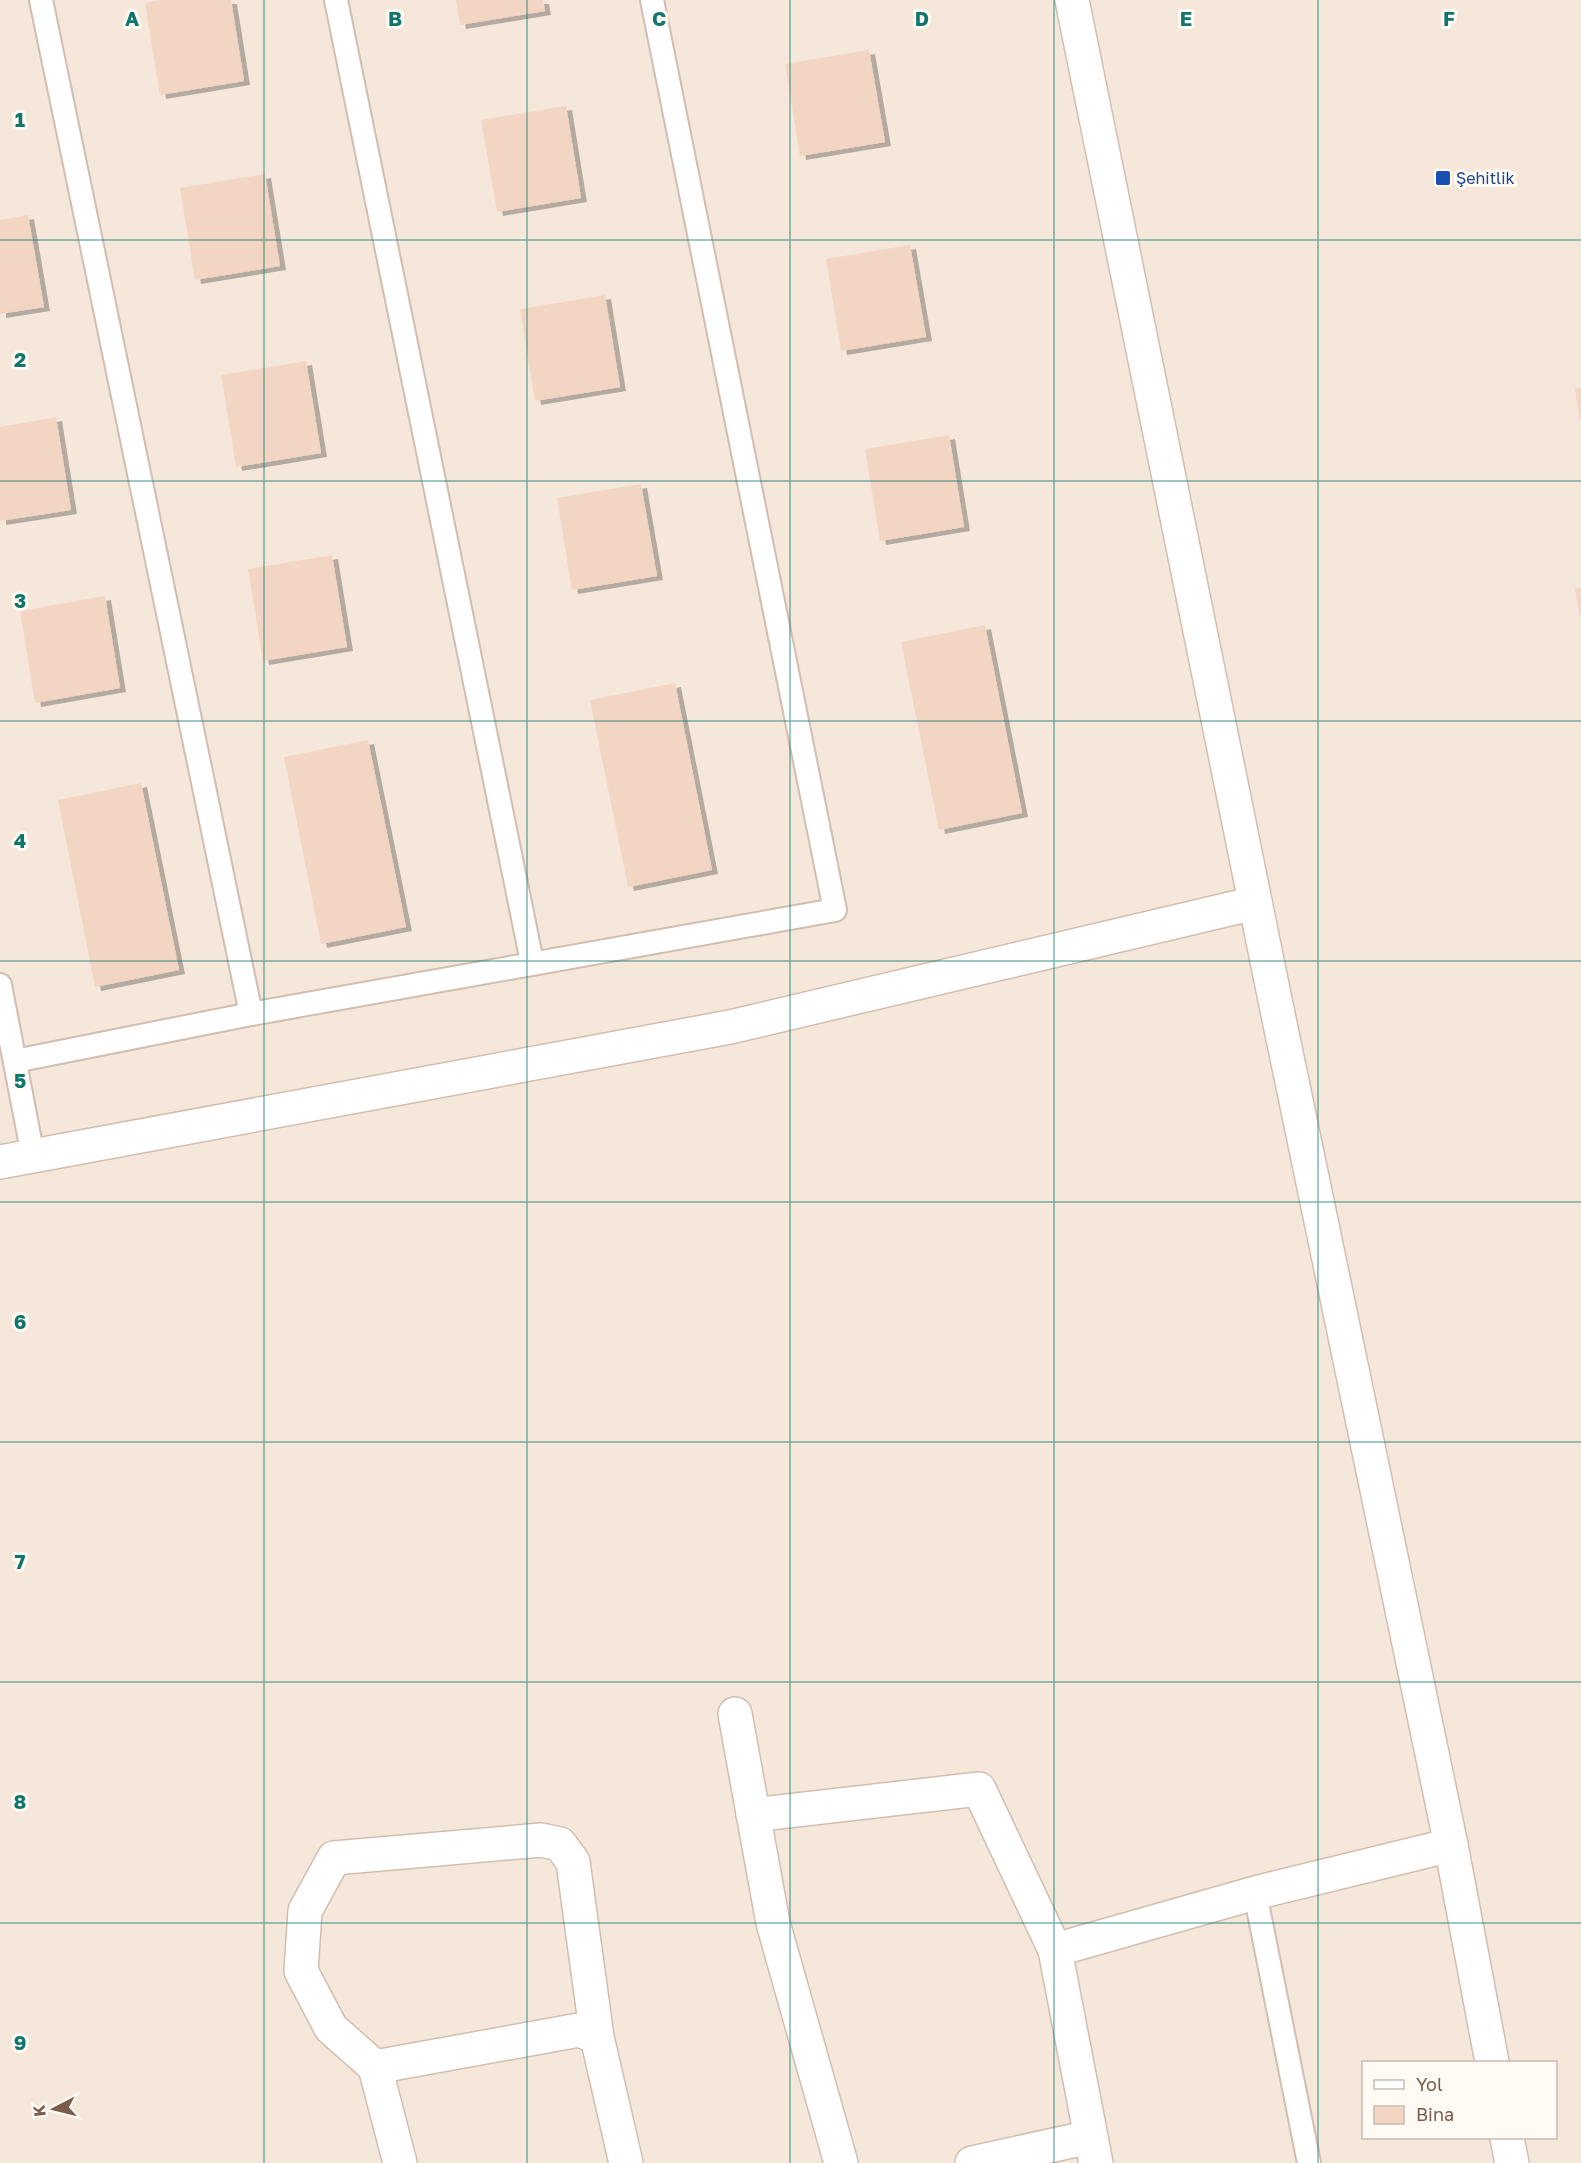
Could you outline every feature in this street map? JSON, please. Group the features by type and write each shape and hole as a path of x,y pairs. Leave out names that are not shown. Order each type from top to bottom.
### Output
{"street":[{"path":"1072,0 1255,903 1451,1845 1492,2061"},
{"path":"0,1162 730,1027 1255,903"},
{"path":"735,1714 773,1923 842,2163"},
{"path":"753,1815 980,1789 1055,1950 1093,2150 972,2163"},
{"path":"400,2163 375,2067 331,2028 301,1971 305,1911 334,1858 541,1840 560,1844 573,1862 597,2037 626,2163"},
{"path":"1055,1950 1255,1893 1451,1845"},
{"path":"375,2067 579,2030 597,2037"},
{"path":"1507,2139 1512,2163"}],"lane":[{"path":"41,0 251,1014"},
{"path":"336,0 532,962"},
{"path":"15,1061 532,962 835,910 652,0"},
{"path":"0,986 33,1156"},
{"path":"1255,1893 1309,2163"}],"shaded area":[{"path":"0,0 1581,0 1581,2163 0,2163"}],"building":[{"path":"160,0 231,0 244,81 160,95 145,3"},
{"path":"456,0 543,0 545,11 460,25"},
{"path":"869,50 885,142 800,156 785,64"},
{"path":"566,106 581,198 497,212 481,120"},
{"path":"265,174 280,266 195,280 180,188"},
{"path":"28,215 44,307 0,314 0,220"},
{"path":"910,245 926,337 841,351 826,259"},
{"path":"605,295 620,387 535,401 520,309"},
{"path":"306,361 321,453 236,467 221,375"},
{"path":"1581,388 1581,422 1580,422 1575,389"},
{"path":"56,417 71,510 0,521 0,427"},
{"path":"949,435 964,527 880,541 865,449"},
{"path":"641,484 657,576 572,590 557,498"},
{"path":"332,555 347,647 263,661 248,569"},
{"path":"1581,588 1581,616 1580,616 1575,589"},
{"path":"105,596 120,688 35,703 20,611"},
{"path":"985,625 1022,813 939,830 901,642"},
{"path":"675,683 712,870 628,887 590,700"},
{"path":"368,740 406,927 321,944 284,757"},
{"path":"141,783 179,970 95,987 58,800"}],"place":[{"name":"Şehitlik","path":"1443,178"}]}
